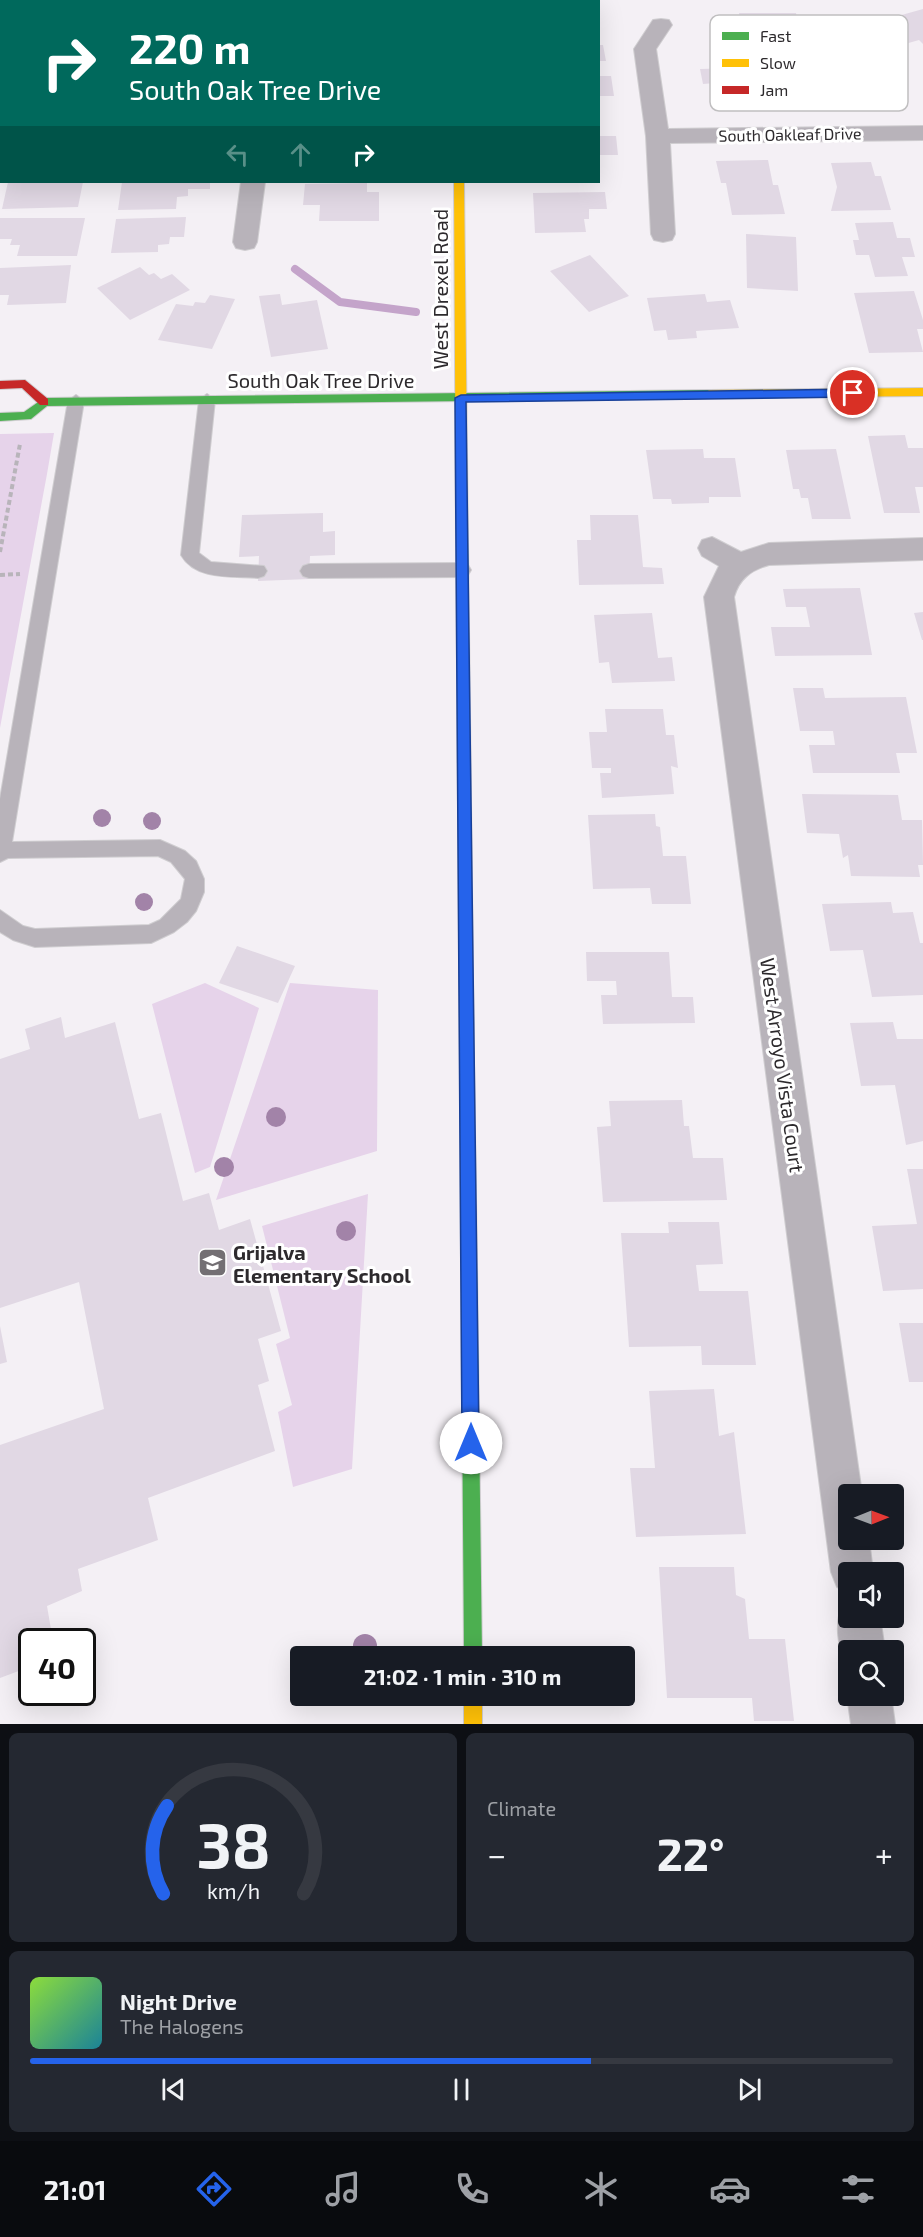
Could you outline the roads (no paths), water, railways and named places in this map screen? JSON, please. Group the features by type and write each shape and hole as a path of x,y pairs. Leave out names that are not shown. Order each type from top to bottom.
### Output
{"street":[{"path":"661,25 645,49 658,136 663,234"},
{"name":"South Oakleaf Drive","path":"658,136 922,138"},
{"path":"245,242 253,183"},
{"name":"West Drexel Road","path":"459,183 473,1646"},
{"path":"0,385 25,384 44,402"},
{"name":"South Oak Tree Drive","path":"0,417 27,416 44,402 76,401 923,392"},
{"name":"West Arroyo Vista Court","path":"851,1562 719,597 725,556 747,559 769,554 923,549"},
{"path":"473,1706 474,1724"},
{"path":"871,1706 873,1724"}],"lane":[{"path":"207,400 190,555 196,564 205,568 258,571"},
{"path":"0,919 6,927 20,935 35,938 151,934 168,928 181,918 190,905 195,890 193,876 186,863 175,853 160,848 0,852 76,401"},
{"path":"309,571 462,570"}],"waterway":[{"path":"295,269 340,302 416,312"}],"place":[{"name":"Grijalva Elementary School","path":"212,1263"}]}
